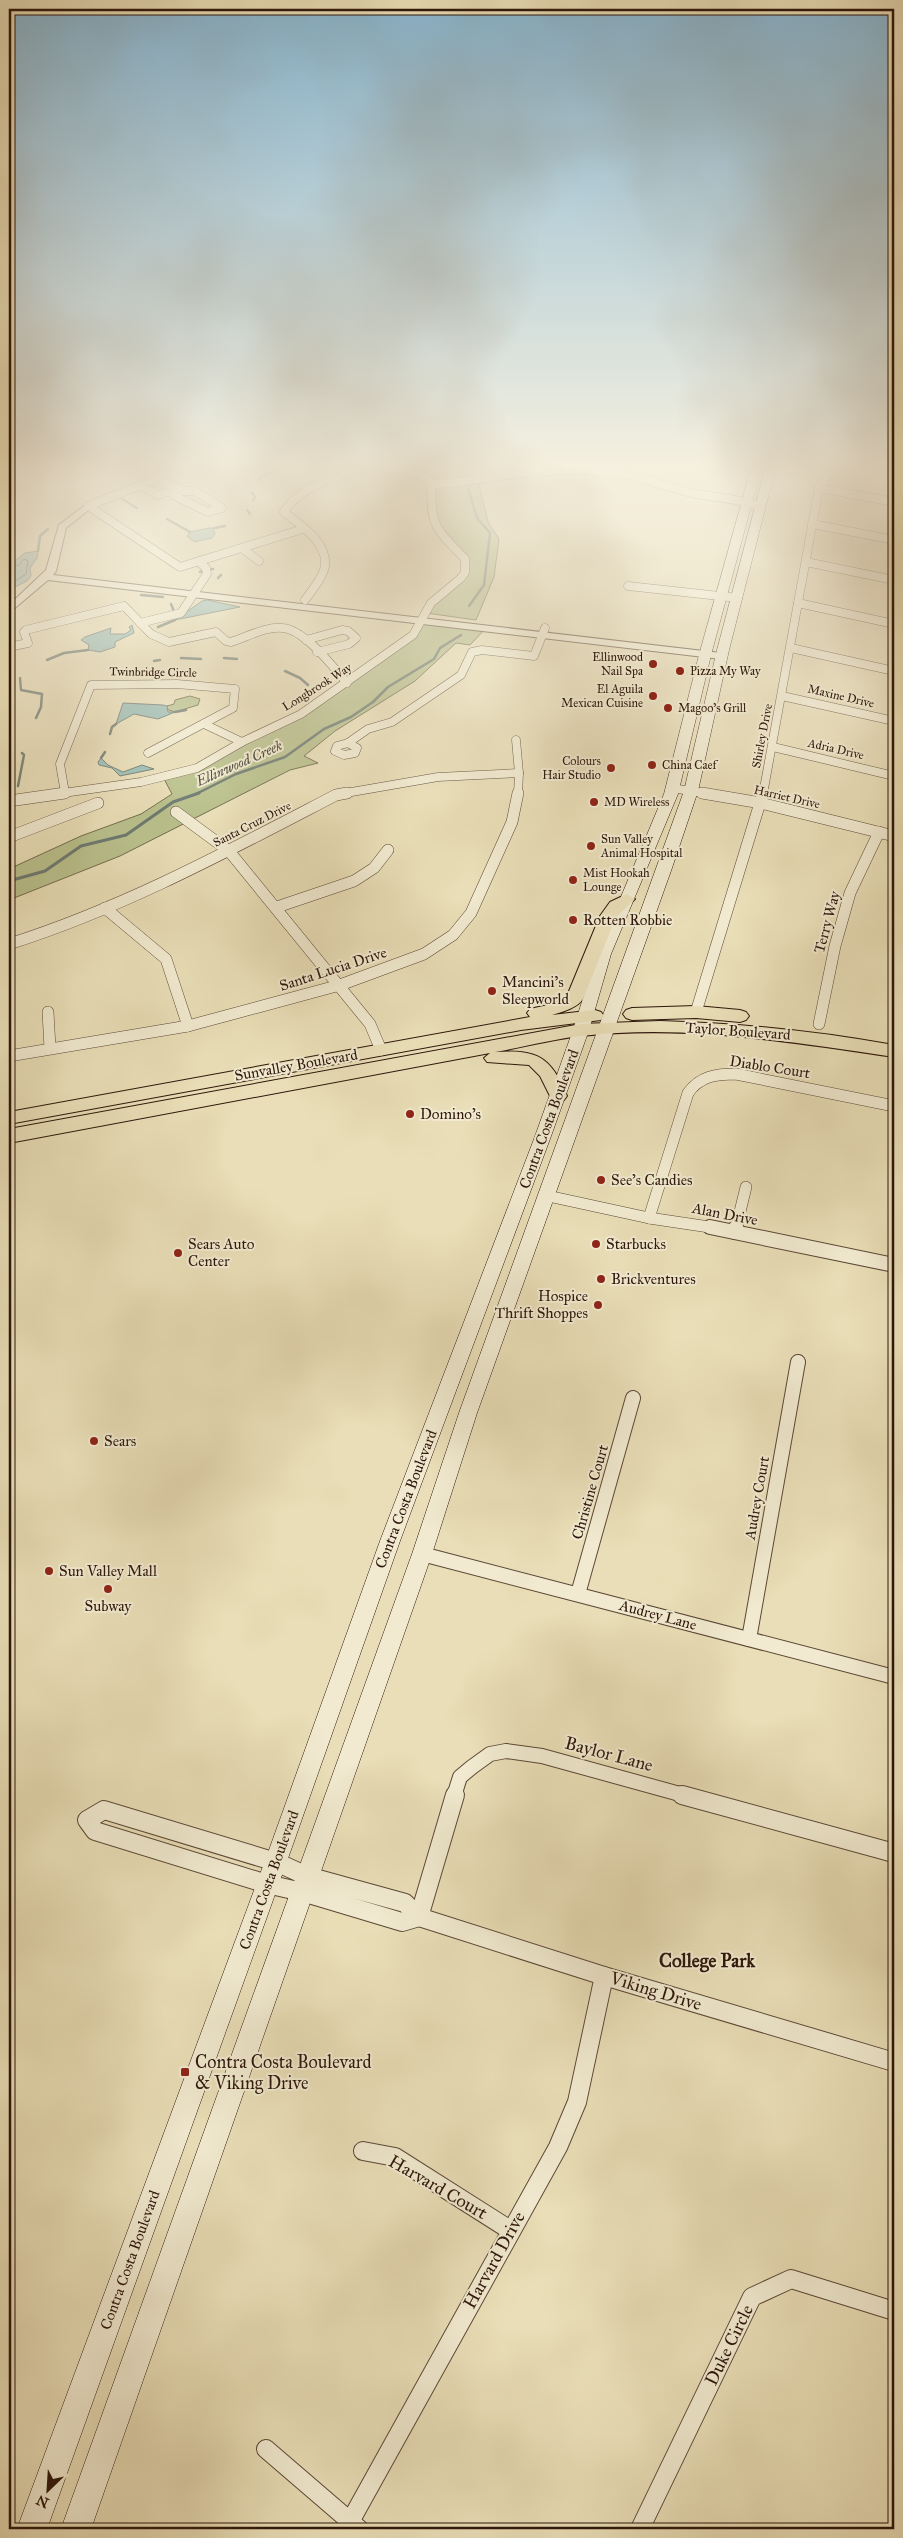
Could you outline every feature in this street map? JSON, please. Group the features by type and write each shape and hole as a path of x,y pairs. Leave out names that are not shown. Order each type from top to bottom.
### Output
{"main road":[{"name":"Contra Costa Boulevard","path":"32,2529 390,1541 558,1096 604,954 672,788 698,690 706,651 726,580"},
{"name":"Contra Costa Boulevard","path":"76,2529 422,1554 468,1413 548,1196 691,791 722,653 742,580"},
{"path":"485,1031 506,1020 557,1008 574,999 608,916 616,906 626,899"},
{"name":"Taylor Boulevard","path":"583,1023 696,1012 819,1024 894,1038"},
{"name":"Taylor Boulevard","path":"609,1021 743,1029 818,1037 894,1051"},
{"name":"Sunvalley Boulevard","path":"9,1118 485,1031 583,1023"},
{"name":"Sunvalley Boulevard","path":"9,1136 404,1064 583,1023"},
{"path":"298,1084 304,1077 310,1075 370,1063 376,1060 381,1050"},
{"path":"404,1064 523,1056 545,1068 558,1096"},
{"path":"542,1139 545,1156 537,1182 537,1189 548,1196"}],"street":[{"path":"9,610 42,580"},
{"path":"105,580 722,653"},
{"path":"140,623 173,616 183,610 202,580"},
{"path":"305,600 317,580"},
{"name":"Longbrook Way","path":"9,801 65,802 196,768 242,742 301,714 347,683 413,635 439,596 458,580"},
{"name":"Shirley Drive","path":"696,1012 760,803 773,747 802,580"},
{"path":"628,586 738,598"},
{"path":"196,591 305,600 425,617"},
{"path":"798,603 894,624"},
{"path":"9,648 28,643 29,641 24,632 26,630 124,606 152,634 169,642 216,632 226,641 231,642 284,628 291,630 306,640 347,683"},
{"path":"306,640 342,630 348,631 356,638 349,644 317,652"},
{"path":"348,743 368,729 392,722 461,674 472,652 482,650 534,656 544,631"},
{"path":"791,648 894,671"},
{"name":"Twinbridge Circle","path":"65,802 60,764 90,685 178,684 235,689 233,708 204,724"},
{"name":"Maxine Drive","path":"782,696 894,721"},
{"path":"148,753 204,724 242,742"},
{"name":"Santa Lucia Drive","path":"9,1056 188,1026 340,985 424,954 453,935 471,914 512,822 517,803 516,740"},
{"name":"Adria Drive","path":"773,747 894,776"},
{"name":"Santa Cruz Drive","path":"9,944 53,930 104,908 229,851 336,795 438,777 518,773"},
{"name":"Harriet Drive","path":"672,788 760,803 894,836"},
{"path":"9,837 65,802 98,803"},
{"path":"176,812 229,851 277,907 370,1024 381,1050"},
{"name":"Terry Way","path":"819,1024 835,946 850,893 879,832"},
{"path":"277,907 354,880 374,868 388,850"},
{"path":"104,908 166,959 188,1026"},
{"path":"48,1012 50,1048"},
{"name":"Diablo Court","path":"649,1218 688,1093 693,1084 702,1078 716,1074 736,1074 894,1106"},
{"path":"735,1232 746,1187"},
{"name":"Alan Drive","path":"548,1196 649,1218 691,1223 894,1265"},
{"name":"Audrey Court","path":"749,1639 798,1362"},
{"name":"Christine Court","path":"578,1594 633,1398"},
{"name":"Audrey Lane","path":"422,1554 894,1677"},
{"name":"Baylor Lane","path":"419,1917 460,1777 475,1762 489,1754 504,1749 542,1756 894,1853"},
{"path":"104,1810 271,1873 95,1831 88,1820 104,1810"},
{"name":"Viking Drive","path":"271,1873 402,1922 419,1917 604,1976 894,2062"},
{"name":"Viking Drive","path":"271,1873 304,1884"},
{"name":"Harvard Drive","path":"352,2527 510,2230 558,2148 577,2102 604,1976"},
{"name":"Harvard Court","path":"363,2151 395,2157 510,2230"},
{"name":"Duke Circle","path":"640,2529 752,2297 790,2279 894,2311"},
{"path":"266,2449 352,2527"}],"green space":[{"path":"457,580 493,580 476,620 426,613 454,586"},
{"path":"424,620 487,627 470,645 456,643 415,681 335,731 304,756 318,763 290,770 120,856 9,900 9,869 81,836 141,814 172,794 163,777 197,768 301,714 396,649"},
{"path":"190,696 200,699 198,705 175,712 166,709 167,706 174,704 175,700"}],"water":[{"path":"9,580 27,580 27,581 9,590"},
{"path":"207,600 240,607 175,620 202,601"},
{"path":"132,625 134,633 115,642 115,647 100,652 88,650 89,645 81,640 111,628 110,634 125,634 131,630 129,627"},
{"path":"123,703 163,705 167,706 168,712 175,712 158,719 134,714 116,724"},
{"path":"101,758 108,765 123,772 142,765 154,769 120,776 112,768 99,765 98,762"}],"waterway":[{"name":"Ellinwood Creek","path":"469,606 484,585 485,580"},
{"path":"141,595 163,597"},
{"path":"171,604 175,614"},
{"path":"158,627 175,620"},
{"name":"Ellinwood Creek","path":"196,794 236,774 285,757 324,729 351,717 373,702 388,687 434,659 440,648 461,635"},
{"path":"47,660 64,653 88,650"},
{"path":"181,658 201,659"},
{"path":"224,658 237,659"},
{"path":"154,661 160,660"},
{"path":"285,671 300,678 308,685"},
{"path":"20,678 21,690 42,694 41,707 36,718"},
{"path":"175,712 186,710"},
{"path":"110,734 112,727 116,724"},
{"path":"101,758 105,752"},
{"path":"18,786 24,755 22,753"},
{"name":"Ellinwood Creek","path":"9,881 45,871 81,846 126,835 173,802 199,793"}],"place":[{"name":"Ellinwood Nail Spa","path":"653,664"},
{"name":"Pizza My Way","path":"680,671"},
{"name":"El Aguila Mexican Cuisine","path":"653,696"},
{"name":"Magoo's Grill","path":"668,708"},
{"name":"China Caef","path":"652,765"},
{"name":"Colours Hair Studio","path":"611,768"},
{"name":"MD Wireless","path":"594,802"},
{"name":"Sun Valley Animal Hospital","path":"591,846"},
{"name":"Mist Hookah Lounge","path":"573,880"},
{"name":"Rotten Robbie","path":"573,920"},
{"name":"Mancini's Sleepworld","path":"492,991"},
{"name":"Domino's","path":"410,1114"},
{"name":"See's Candies","path":"601,1180"},
{"name":"Starbucks","path":"596,1244"},
{"name":"Sears Auto Center","path":"178,1253"},
{"name":"Brickventures","path":"601,1279"},
{"name":"Hospice Thrift Shoppes","path":"598,1305"},
{"name":"Sears","path":"94,1441"},
{"name":"Sun Valley Mall","path":"49,1571"},
{"name":"Subway","path":"108,1589"},
{"name":"Contra Costa Boulevard & Viking Drive","path":"185,2072"}],"district":[{"name":"College Park","path":"707,1960"}]}
